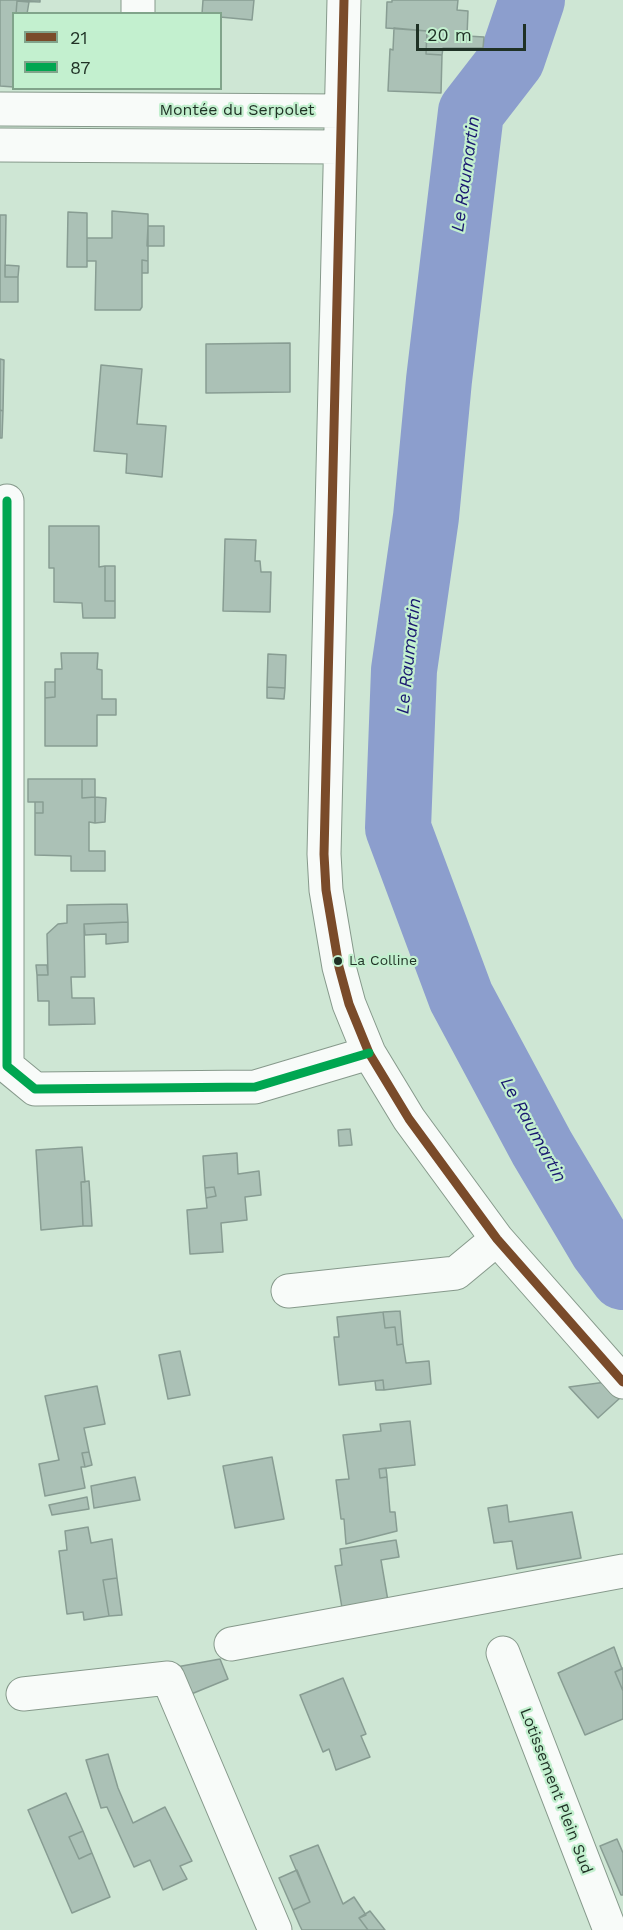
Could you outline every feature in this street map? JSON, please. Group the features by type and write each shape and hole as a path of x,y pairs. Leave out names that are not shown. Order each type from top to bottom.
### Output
{"street":[{"path":"344,0 324,854 328,901 339,967 349,1004 369,1053 409,1119 497,1239 623,1382"},
{"name":"Montée du Serpolet","path":"0,109 133,99 341,111"},
{"path":"0,145 340,147"},
{"path":"7,501 7,1066 35,1089 255,1087 369,1053"},
{"path":"288,1291 456,1273 497,1239"},
{"path":"231,1644 623,1570"},
{"name":"Lotissement Plein Sud","path":"503,1653 610,1930"},
{"path":"23,1694 168,1678 274,1930"}],"building":[{"path":"0,0 40,0 40,2 17,1 16,12 12,12 12,87 0,86"},
{"path":"203,0 254,0 252,20 222,17 222,12 202,12"},
{"path":"392,0 458,0 457,10 468,11 467,36 484,37 483,48 443,48 442,55 426,54 427,31 386,28 387,2 392,2"},
{"path":"17,1 29,2 27,12 16,12"},
{"path":"394,28 427,31 426,54 442,55 441,93 388,91 390,49 393,50"},
{"path":"112,211 148,214 148,261 142,260 142,307 140,310 95,310 96,261 87,261 87,238 112,238"},
{"path":"68,212 87,213 87,267 67,267"},
{"path":"0,215 6,215 5,277 18,277 18,302 0,302"},
{"path":"148,226 164,226 164,246 147,246"},
{"path":"142,260 148,261 148,273 142,273"},
{"path":"5,265 19,266 18,277 5,277"},
{"path":"290,343 290,392 206,393 206,344"},
{"path":"0,359 4,360 3,411 0,410"},
{"path":"101,365 142,369 137,424 166,426 162,477 126,473 127,454 94,451"},
{"path":"0,410 3,411 2,438 0,438"},
{"path":"49,526 99,526 99,567 105,566 105,601 115,601 115,618 83,618 82,603 54,602 54,568 49,568"},
{"path":"225,539 256,540 255,561 260,561 261,572 271,572 270,612 223,611"},
{"path":"105,566 115,566 115,601 105,601"},
{"path":"61,653 98,653 97,669 102,670 102,699 116,699 116,715 97,715 97,746 45,746 45,698 55,697 55,669 62,669"},
{"path":"268,654 286,655 285,688 267,687"},
{"path":"45,682 55,682 55,697 45,698"},
{"path":"267,687 285,688 284,699 267,698"},
{"path":"28,779 82,779 82,798 95,797 95,823 89,822 89,851 105,851 105,871 71,871 71,856 35,855 35,813 43,813 43,802 28,802"},
{"path":"82,779 95,779 95,797 82,798"},
{"path":"95,797 106,798 105,822 95,823"},
{"path":"35,802 43,802 43,813 35,813"},
{"path":"127,904 128,922 84,924 85,977 71,977 72,998 94,998 95,1024 49,1025 49,1001 38,1001 37,975 48,975 47,934 58,924 67,923 67,905"},
{"path":"128,922 128,942 106,944 106,934 85,935 84,924"},
{"path":"36,965 47,965 48,975 37,975"},
{"path":"350,1129 352,1145 339,1146 338,1130"},
{"path":"82,1147 85,1182 81,1182 83,1226 41,1230 36,1150"},
{"path":"237,1153 238,1174 259,1171 261,1195 245,1197 247,1220 221,1223 223,1252 190,1254 187,1210 207,1208 206,1198 216,1196 214,1187 205,1188 203,1156"},
{"path":"89,1181 92,1226 83,1226 81,1182"},
{"path":"214,1187 216,1196 206,1198 205,1188"},
{"path":"400,1311 403,1344 397,1345 395,1327 385,1328 383,1312"},
{"path":"383,1312 385,1328 395,1327 397,1345 403,1344 406,1363 429,1361 431,1384 384,1390 383,1380 339,1385 334,1337 339,1337 337,1317"},
{"path":"180,1351 190,1395 168,1399 159,1355"},
{"path":"383,1380 384,1390 376,1390 375,1381"},
{"path":"606,1382 620,1398 598,1418 569,1387"},
{"path":"97,1386 105,1424 84,1428 89,1452 82,1453 85,1467 81,1467 85,1488 45,1496 39,1464 59,1460 45,1396"},
{"path":"410,1421 415,1465 379,1469 380,1478 387,1477 390,1512 395,1512 397,1531 346,1544 344,1519 341,1519 336,1480 349,1479 343,1435 381,1431 380,1424"},
{"path":"89,1452 92,1465 85,1467 82,1453"},
{"path":"272,1457 284,1519 235,1528 223,1466"},
{"path":"386,1468 387,1477 380,1478 379,1469"},
{"path":"135,1477 140,1500 94,1508 91,1486"},
{"path":"87,1497 89,1509 52,1515 49,1505"},
{"path":"507,1505 509,1522 572,1512 581,1558 517,1569 512,1541 494,1543 488,1508"},
{"path":"88,1527 91,1543 112,1539 117,1578 103,1580 109,1616 84,1620 83,1612 67,1614 59,1551 67,1550 65,1531"},
{"path":"396,1540 399,1557 381,1560 388,1601 342,1608 335,1566 342,1565 340,1549"},
{"path":"117,1578 122,1615 109,1616 103,1580"},
{"path":"614,1647 622,1669 615,1672 623,1691 623,1719 585,1735 558,1673"},
{"path":"220,1659 228,1679 184,1697 171,1668"},
{"path":"623,1668 623,1691 615,1672"},
{"path":"343,1678 366,1734 361,1736 370,1757 336,1770 329,1749 323,1752 300,1695"},
{"path":"108,1754 118,1788 133,1823 165,1807 192,1861 180,1866 187,1879 163,1890 150,1860 134,1867 107,1807 101,1808 86,1760"},
{"path":"66,1793 83,1831 69,1837 79,1859 92,1853 110,1897 72,1913 28,1810"},
{"path":"83,1831 92,1853 79,1859 69,1837"},
{"path":"617,1839 623,1853 623,1895 621,1895 600,1846"},
{"path":"318,1845 343,1904 354,1897 366,1915 359,1918 368,1930 302,1930 293,1910 310,1902 290,1856"},
{"path":"297,1870 310,1902 293,1910 279,1878"},
{"path":"370,1911 385,1930 368,1930 359,1918"}],"waterway":[{"name":"Le Raumartin","path":"532,0 512,59 471,112 439,380 426,517 404,670 398,828 461,997 542,1148 602,1249 623,1277"}],"transit line":[{"name":"21","path":"344,0 324,854 326,890 339,967 349,1004 369,1053 409,1119 497,1239 623,1382"},
{"name":"87","path":"7,501 7,1066 35,1089 255,1087 369,1053"}],"place":[{"name":"La Colline","path":"338,961"}]}
